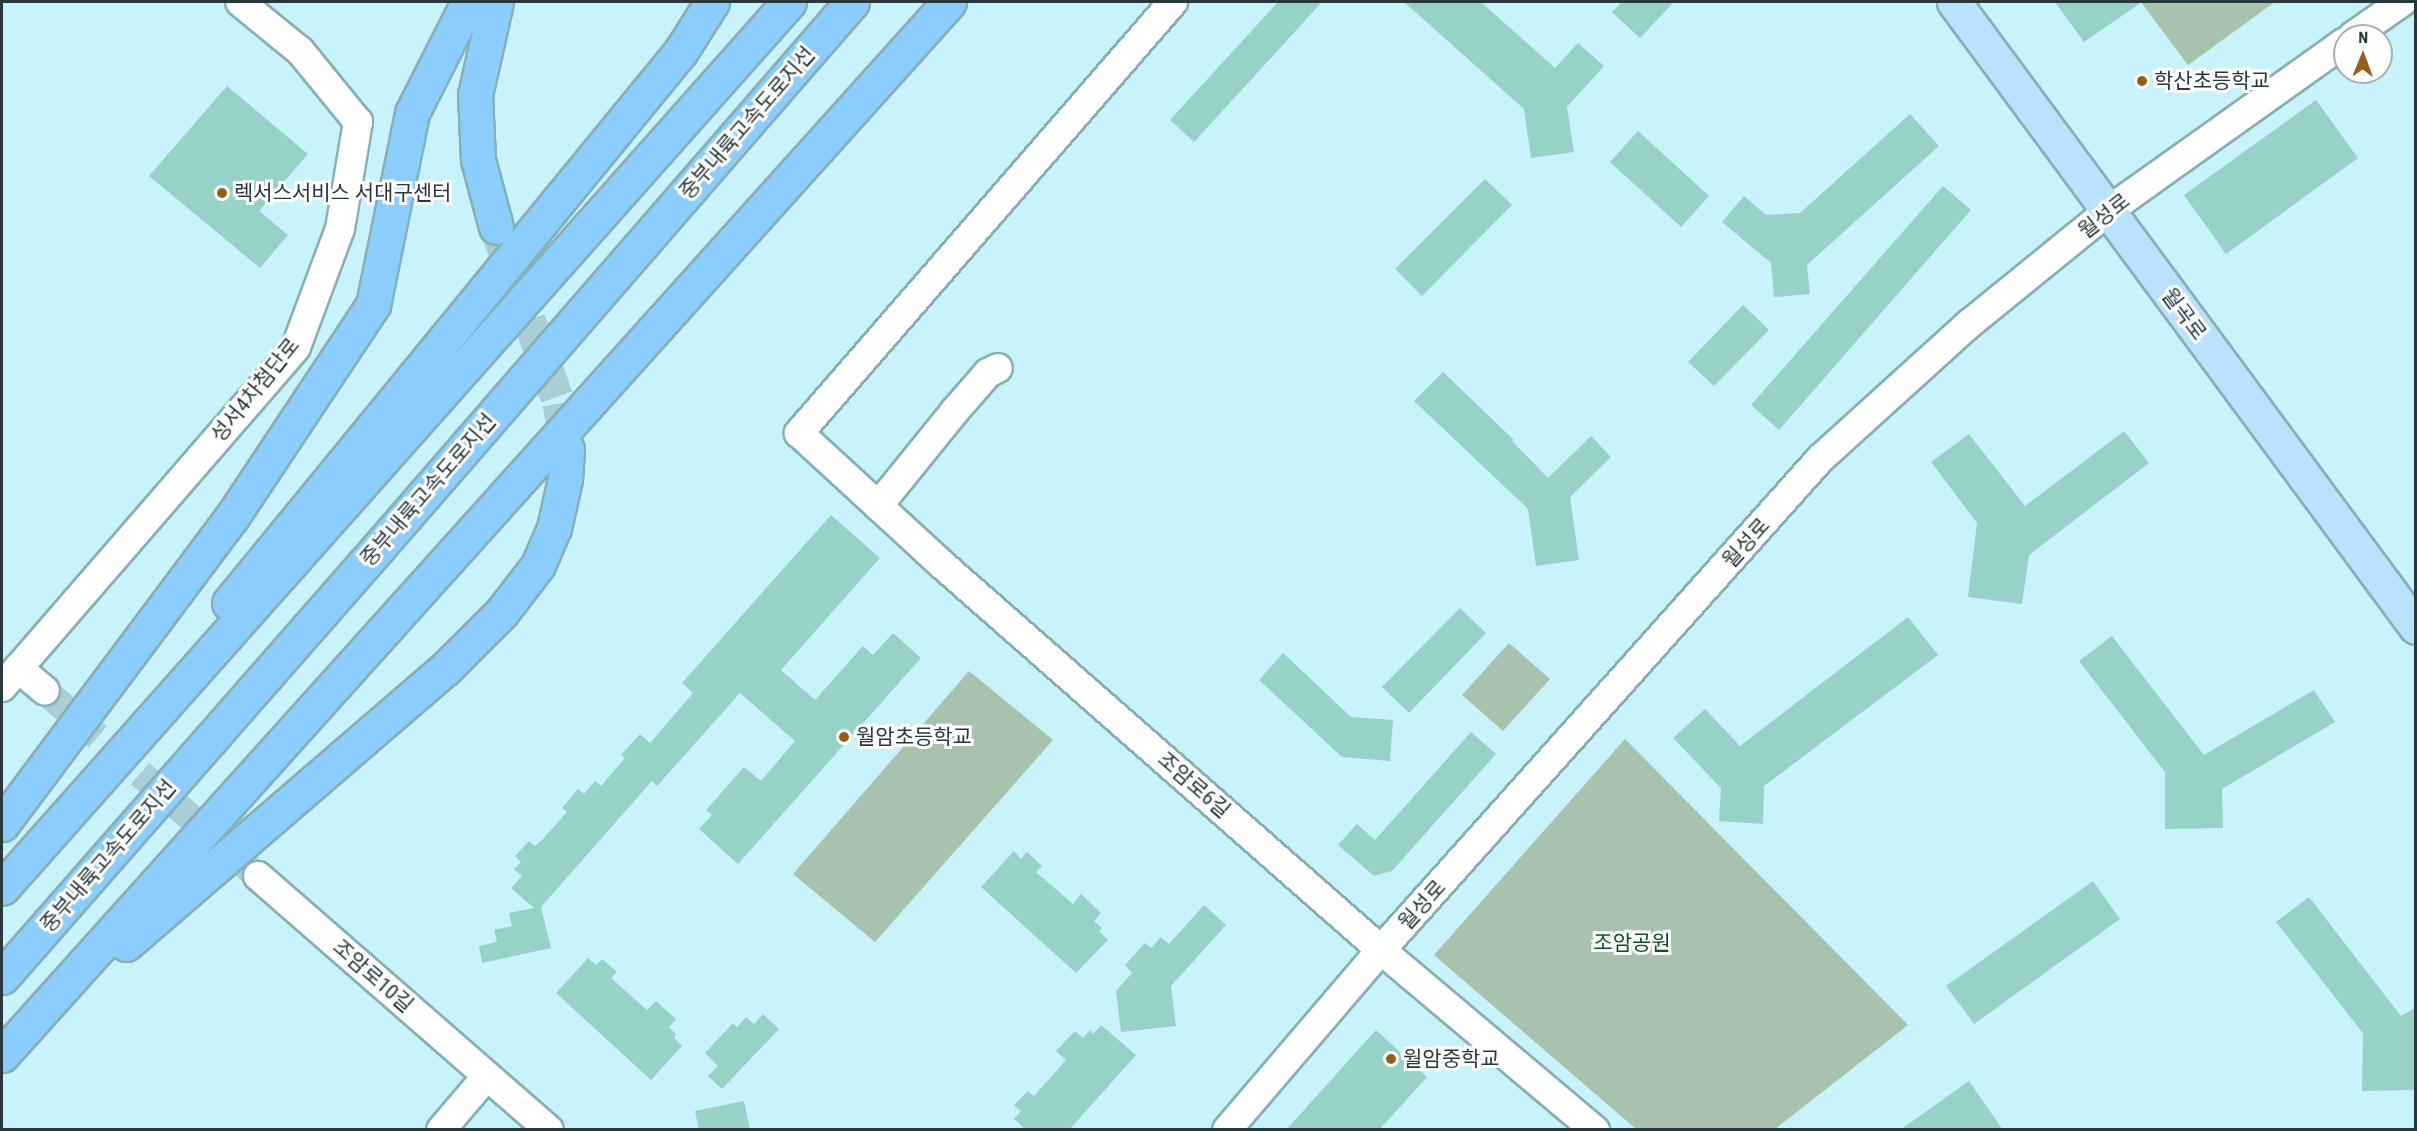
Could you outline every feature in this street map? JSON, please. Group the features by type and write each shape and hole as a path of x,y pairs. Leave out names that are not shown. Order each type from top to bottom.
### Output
{"highway":[{"path":"2,824 232,517 373,305 412,113 468,2"},
{"path":"496,2 475,95 478,160 496,227"},
{"path":"68,816 177,666 681,51 712,2"},
{"path":"2,888 789,2"},
{"name":"중부내륙고속도로지선","path":"2,977 852,2"},
{"path":"2,1057 949,2"},
{"path":"2,1057 159,915 445,669 502,612 538,565 554,528 565,479 567,448"}],"main road":[{"name":"월곡로","path":"1954,2 2415,627"}],"street":[{"name":"성서4차첨단로","path":"10,677 296,347 340,228 358,122 300,51 240,2"},
{"name":"조암로6길","path":"1173,2 799,433 938,561 1381,950 1594,1130"},
{"path":"2370,24 2402,2"},
{"name":"월성로","path":"1227,1130 1381,950 1820,459 1969,324 2108,212 2333,51"},
{"path":"878,506 954,412 988,373 998,368"},
{"path":"10,677 45,691"},
{"name":"조암로10길","path":"258,876 549,1130"},
{"path":"441,1130 487,1076"}],"green space":[{"path":"2141,2 2275,2 2188,65"},
{"path":"1509,643 1550,679 1503,731 1462,695"},
{"path":"969,671 1053,740 875,942 793,874"},
{"name":"조암공원","path":"1625,739 1908,1025 1775,1129 1636,1129 1434,955"}],"building":[{"path":"1278,2 1322,2 1194,142 1170,120"},
{"path":"1404,2 1481,2 1555,68 1578,43 1604,66 1567,107 1574,152 1531,158 1524,109"},
{"path":"1622,2 1674,2 1640,38 1612,12"},
{"path":"2055,2 2142,2 2084,42"},
{"name":"렉서스서비스 서대구센터","path":"227,86 308,154 259,211 288,235 260,268 149,176"},
{"path":"2316,100 2358,158 2226,254 2184,195"},
{"path":"1910,114 1939,146 1807,265 1810,294 1774,297 1771,263 1722,222 1744,196 1766,215 1800,213"},
{"path":"1638,131 1709,196 1681,227 1610,162"},
{"path":"1485,179 1512,205 1422,296 1395,269"},
{"path":"1943,186 1971,210 1779,430 1751,405"},
{"path":"1743,305 1769,330 1714,386 1688,362"},
{"path":"1443,372 1514,440 1512,441 1548,478 1591,436 1611,457 1570,497 1579,560 1536,566 1528,509 1414,401"},
{"path":"2124,431 2149,463 2029,555 2022,604 1968,597 1977,523 1931,462 1969,434 2025,506"},
{"path":"831,515 880,558 781,670 815,700 863,646 873,655 893,633 921,658 738,864 699,829 712,815 706,810 744,767 761,781 795,741 740,693 657,786 652,781 541,907 551,948 482,963 479,946 497,942 494,930 512,926 509,913 534,908 511,888 522,876 514,869 521,862 515,856 529,841 535,846 543,839 567,812 562,808 578,789 584,794 595,781 601,786 625,758 621,755 640,734 650,743 693,693 682,683"},
{"path":"1460,608 1486,633 1409,713 1382,687"},
{"path":"1908,617 1938,655 1764,786 1763,824 1719,821 1721,788 1673,738 1705,709 1740,746"},
{"path":"2112,636 2204,755 2314,690 2335,722 2222,789 2223,828 2165,829 2165,772 2079,661"},
{"path":"1283,653 1351,717 1393,720 1390,761 1342,757 1259,680"},
{"path":"1471,732 1496,754 1392,871 1374,876 1338,845 1357,824 1375,840"},
{"path":"1014,851 1021,859 1027,852 1042,866 1036,872 1073,904 1081,894 1101,913 1094,921 1102,928 1099,931 1108,940 1076,973 981,887"},
{"path":"2093,881 2120,919 1974,1024 1946,986"},
{"path":"2309,897 2401,1016 2415,1008 2415,1090 2362,1091 2363,1033 2276,922"},
{"path":"1204,905 1226,925 1171,986 1176,1026 1121,1032 1116,991 1132,973 1125,965 1145,943 1151,948 1161,937 1169,944"},
{"path":"588,958 596,965 602,959 617,972 611,978 647,1010 656,1001 676,1019 669,1027 676,1034 674,1038 682,1046 651,1080 556,993"},
{"path":"763,1014 779,1029 722,1089 708,1076 718,1066 705,1053 733,1023 737,1027 746,1017 754,1024"},
{"path":"1101,1025 1136,1055 1069,1130 1026,1130 1014,1119 1021,1111 1014,1105 1028,1091 1034,1096 1066,1060 1056,1051 1075,1031 1083,1038 1090,1030 1093,1034"},
{"path":"1376,1030 1427,1077 1379,1130 1286,1130"},
{"path":"1969,1081 2003,1130 1900,1130"},
{"path":"744,1101 750,1130 699,1130 695,1111"}],"tunnel":[{"path":"496,227 559,403 567,449"},
{"path":"45,691 258,876"}],"place":[{"name":"학산초등학교","path":"2142,81"},
{"name":"렉서스서비스 서대구센터","path":"222,193"},
{"name":"월암초등학교","path":"844,737"},
{"name":"월암중학교","path":"1391,1059"}]}
